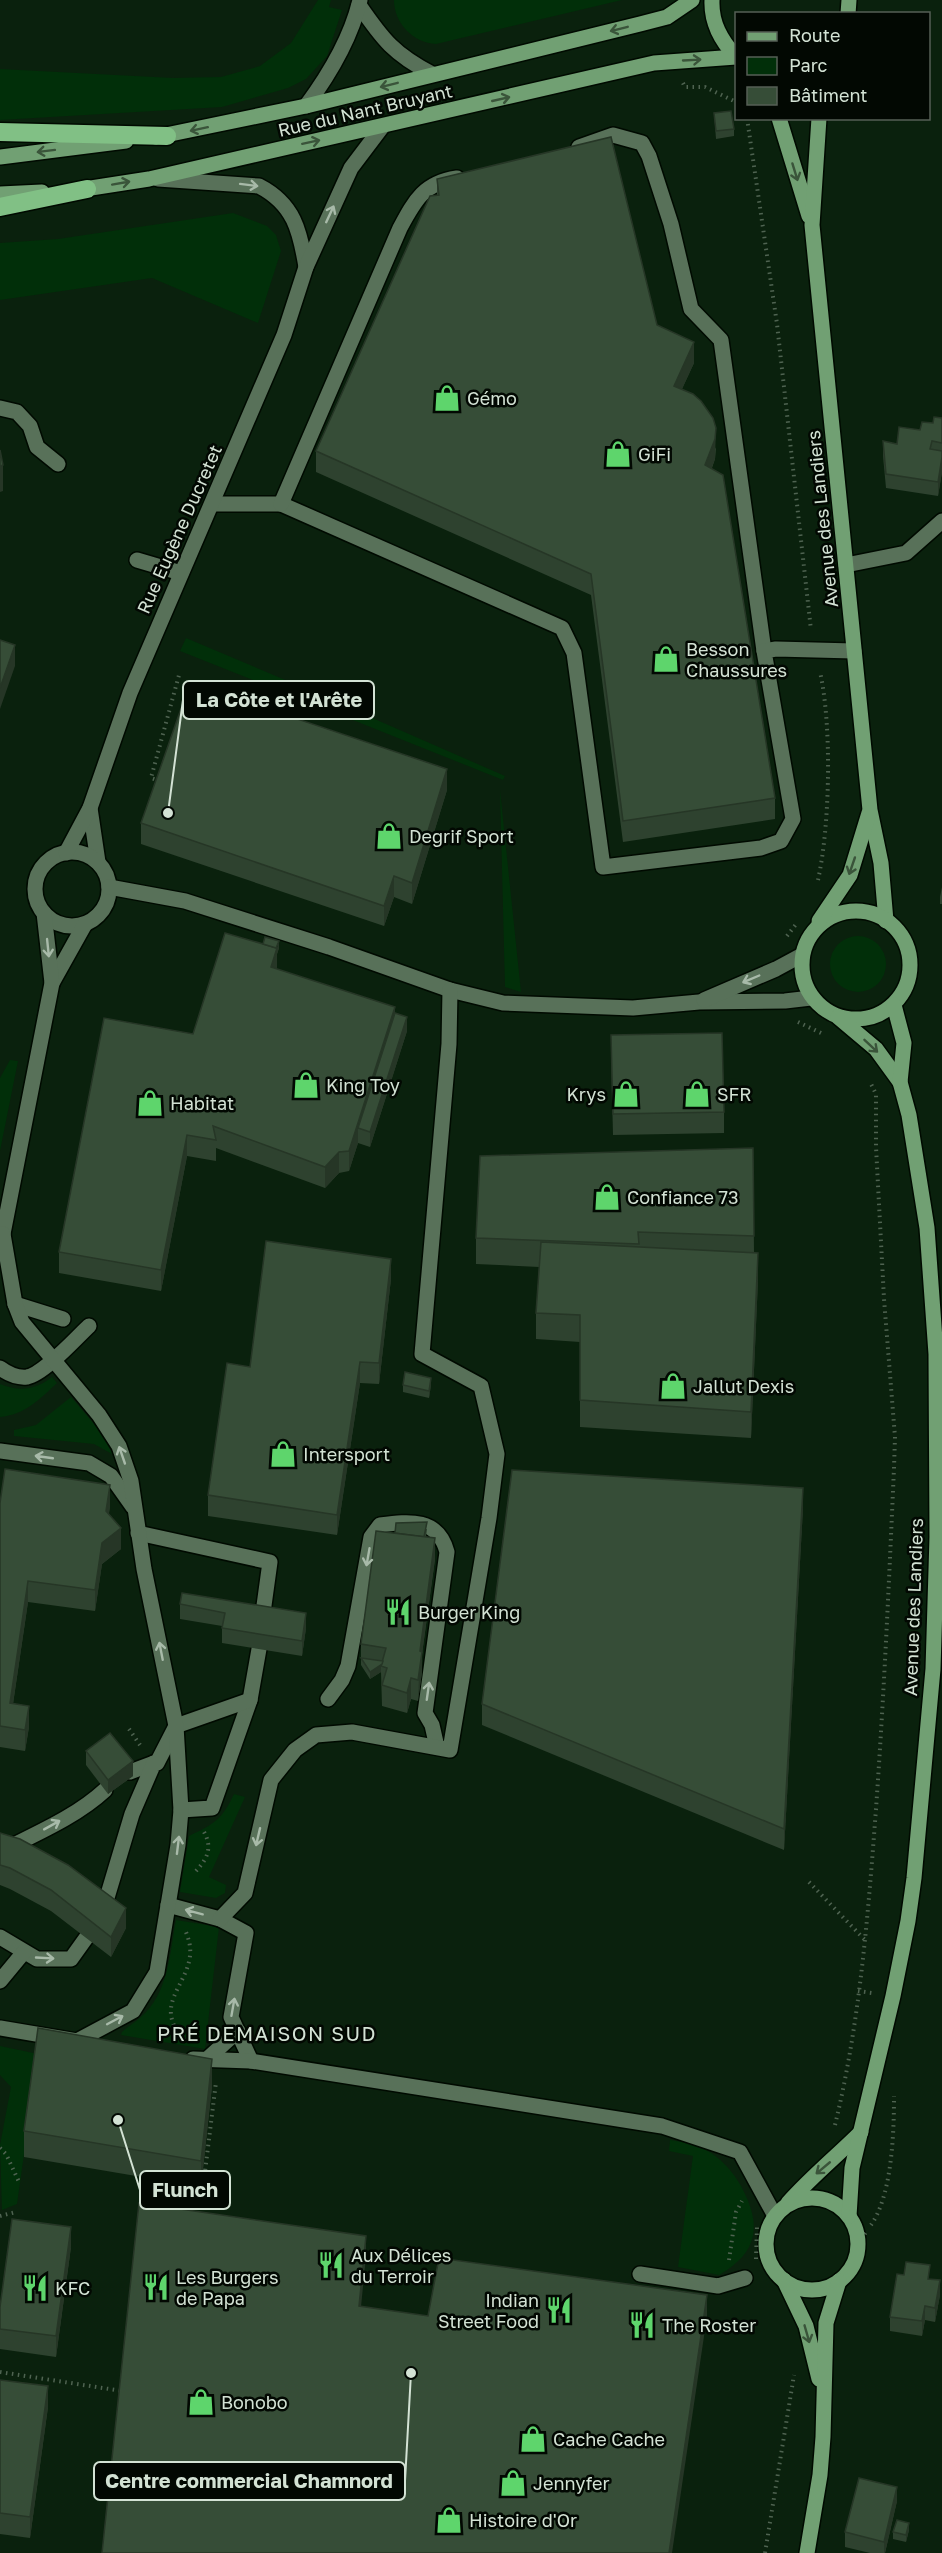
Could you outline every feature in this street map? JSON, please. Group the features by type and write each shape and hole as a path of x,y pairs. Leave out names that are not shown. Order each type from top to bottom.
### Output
{"highway":[{"path":"0,132 167,136"},
{"path":"0,207 87,189"}],"main road":[{"name":"Rue du Nant Bruyant","path":"0,157 167,136 306,106 667,17 692,0"},
{"path":"712,0 716,28 735,56"},
{"name":"Rue du Nant Bruyant","path":"0,194 87,189 149,179 654,63 735,57"},
{"name":"Avenue des Landiers","path":"780,120 812,225"},
{"name":"Avenue des Landiers","path":"819,120 812,225 870,810 881,863 886,921"},
{"name":"Avenue des Landiers","path":"809,936 850,874 870,810"},
{"path":"846,911 875,913 886,921 898,932 907,947 910,963 909,978 903,993 894,1005 869,1019 852,1019 836,1015 811,998 804,983 800,964 809,936 832,916 846,911"},
{"name":"Avenue des Landiers","path":"849,2216 852,2168 908,1922 933,1669 937,1537 936,1354 927,1228 909,1115 900,1082 903,1043 894,1005"},
{"name":"Avenue des Landiers","path":"836,1015 876,1049 900,1082"},
{"path":"781,2211 802,2199 820,2199 836,2205 849,2216 856,2229 858,2244 856,2258 849,2271 839,2282 826,2288 810,2290 795,2287 784,2280 774,2270 767,2253 769,2227 781,2211 808,2181 837,2157 862,2131"},
{"path":"784,2280 806,2326 823,2396"},
{"path":"807,2553 820,2475 826,2323 839,2282"}],"street":[{"path":"359,2 388,46 404,59 432,74"},
{"path":"306,106 323,83 337,56 359,2"},
{"name":"Rue Eugène Ducretet","path":"66,853 90,808 130,693 284,335 306,267 351,168 382,127"},
{"path":"212,504 281,504 562,628 574,653 603,867 761,848 781,841 794,819 764,651 721,340 691,309 671,224 649,156 642,143 613,135 569,150"},
{"path":"281,504 400,228 416,197 441,180 473,175"},
{"name":"Rue Eugène Ducretet","path":"149,179 259,186 274,194 282,201 301,232 306,267"},
{"path":"0,408 17,412 30,426 37,447 58,464"},
{"path":"846,565 906,553 942,521"},
{"path":"138,560 181,573"},
{"path":"764,651 776,649 854,651"},
{"name":"Rue Eugène Ducretet","path":"90,808 98,862"},
{"path":"52,983 85,924 102,911 108,900 108,878 98,862 88,856 66,853 47,862 37,880 35,891 38,903 52,921 74,926 85,924"},
{"path":"109,887 185,901 328,947 450,990 503,1003 554,1007 633,1008 699,1002 785,1001 811,998"},
{"path":"0,1262 1,1240 52,983 44,913"},
{"path":"699,1002 776,969 802,955"},
{"path":"220,1919 245,1893 271,1779 295,1750 316,1735 352,1732 450,1750 489,1518 497,1454 481,1386 422,1354 449,1044 450,990"},
{"path":"1,1240 15,1304 22,1322 99,1415 119,1446 131,1481 138,1533 176,1726 181,1810 178,1845 158,1972 133,2011 77,2041"},
{"path":"15,1304 63,1319"},
{"path":"0,1368 18,1377 30,1377 89,1326"},
{"path":"0,1451 89,1463 111,1476 136,1511"},
{"path":"328,1700 342,1680 348,1666 371,1537 380,1525 405,1522 432,1527 443,1539 447,1552 425,1713 432,1725 437,1747"},
{"path":"138,1533 270,1562 262,1620"},
{"path":"181,1810 212,1808 250,1700 259,1648"},
{"path":"130,1772 157,1763 176,1726 250,1700"},
{"path":"103,1911 132,1814 154,1763"},
{"path":"0,1852 97,1798 105,1790"},
{"path":"168,1905 220,1919 246,1933 231,2018 251,2061"},
{"path":"0,1937 37,1959 71,1959 86,1938"},
{"path":"0,1981 24,1952"},
{"path":"0,2028 98,2046"},
{"path":"206,2060 238,2031"},
{"path":"175,2058 251,2061 662,2127 741,2151 765,2198 781,2211"},
{"path":"640,2274 718,2286 745,2278"}],"path":[{"path":"685,87 705,87 735,102"},
{"path":"747,120 777,324 798,498 810,625 824,692 826,782 824,839 817,884"},
{"path":"163,782 150,778 179,675"},
{"path":"776,969 776,956 782,942 800,919"},
{"path":"785,1001 792,1016 801,1024 824,1035"},
{"path":"835,2128 847,2075 865,1940 886,1667 895,1437 884,1299 876,1147 876,1094 868,1078"},
{"path":"809,1882 865,1940"},
{"path":"0,2148 6,2154 20,2184"},
{"path":"730,2268 729,2253 736,2212 745,2195"},
{"path":"756,2265 756,2232 760,2208 765,2198"},
{"path":"0,2216 16,2212"},
{"path":"765,2553 795,2370"},
{"path":"0,2372 122,2391"}],"green space":[{"path":"318,0 331,0 329,7 342,10 327,56 306,79 288,88 222,107 0,120 0,69 173,78 221,77 260,66 291,43"},
{"path":"394,0 622,0 436,44 420,40 406,30 397,16"},
{"path":"233,213 267,226 276,235 281,251 258,323 152,278 0,300 0,243 58,239"},
{"path":"186,638 505,776 503,780 180,651"},
{"path":"500,790 521,992 505,987"},
{"path":"858,936 869,938 878,944 884,953 886,964 884,975 878,984 869,990 858,992 847,990 838,984 832,975 830,964 832,953 838,944 847,938"},
{"path":"10,1060 18,1061 0,1151 0,1078"},
{"path":"52,1377 57,1383 25,1410 0,1417 0,1384 21,1389 40,1385"},
{"path":"71,1397 105,1437 112,1454 94,1444 14,1436 14,1430 36,1425"},
{"path":"234,1794 245,1797 209,1877 226,1885 225,1893 216,1898 180,1892 189,1836 221,1816"},
{"path":"176,1920 219,1927 205,2049 121,2035 150,2008 157,1997 166,1972"},
{"path":"0,2046 38,2054 17,2204 2,2210 0,2145 11,2087 0,2075"},
{"path":"670,2140 697,2146 717,2157 734,2176 748,2200 754,2225 749,2247 742,2257 719,2275 678,2267 693,2156 669,2151"}],"building":[{"path":"731,111 734,129 716,131 714,113"},
{"path":"611,137 657,325 694,342 674,386 693,394 701,401 713,418 716,428 715,439 705,465 723,475 775,798 623,821 591,574 316,451 430,196 439,195 437,179"},
{"path":"934,417 942,418 942,443 932,441 930,449 942,451 938,482 886,474 883,441 897,444 899,427 920,430 922,422 933,423"},
{"path":"0,450 3,465 0,466"},
{"path":"0,640 15,645 0,688"},
{"path":"190,683 447,769 412,883 394,876 384,906 141,823"},
{"path":"225,933 277,948 271,967 395,1007 349,1151 339,1152 325,1167 213,1126 216,1140 187,1135 161,1270 59,1252 104,1018 193,1034"},
{"path":"265,937 279,941 276,948 263,944"},
{"path":"395,1013 407,1017 370,1132 358,1128"},
{"path":"722,1033 724,1112 613,1114 611,1035"},
{"path":"753,1148 754,1236 638,1232 639,1244 476,1238 480,1156"},
{"name":"Intersport","path":"266,1241 391,1259 379,1363 360,1362 337,1515 208,1495 227,1363 250,1367"},
{"path":"541,1242 758,1253 751,1412 580,1400 580,1315 536,1313"},
{"path":"405,1372 431,1378 429,1391 403,1385"},
{"path":"5,1469 110,1485 106,1511 121,1528 102,1543 95,1590 28,1581 10,1703 29,1706 25,1730 0,1726 0,1503"},
{"path":"512,1470 803,1488 784,1829 482,1704"},
{"path":"427,1522 424,1537 395,1533 396,1523"},
{"name":"Burger King","path":"376,1531 435,1538 418,1680 411,1678 407,1693 382,1685 387,1668 381,1666 386,1648 361,1644"},
{"path":"182,1593 306,1613 302,1641 222,1628 225,1613 180,1604"},
{"path":"361,1658 383,1661 370,1672"},
{"path":"110,1733 133,1761 108,1780 86,1751"},
{"path":"0,1833 20,1839 68,1865 126,1908 111,1937 51,1890 0,1865"},
{"path":"38,2028 212,2059 201,2161 24,2131"},
{"path":"139,2203 366,2236 359,2306 428,2316 439,2258 707,2295 669,2553 102,2553"},
{"name":"KFC","path":"12,2219 71,2227 56,2336 0,2329 0,2307"},
{"path":"906,2262 930,2265 928,2279 940,2280 935,2308 925,2306 922,2321 890,2317 897,2274 904,2275"},
{"path":"0,2380 48,2386 30,2517 0,2513"},
{"path":"859,2478 897,2487 884,2542 845,2532"},
{"path":"897,2520 909,2523 906,2535 893,2532"}],"place":[{"name":"Gémo","path":"447,398"},
{"name":"GiFi","path":"618,454"},
{"name":"Besson Chaussures","path":"666,659"},
{"name":"La Côte et l'Arête","path":"168,813"},
{"name":"Degrif Sport","path":"389,836"},
{"name":"King Toy","path":"306,1085"},
{"name":"Krys","path":"626,1094"},
{"name":"SFR","path":"697,1094"},
{"name":"Habitat","path":"150,1103"},
{"name":"Confiance 73","path":"607,1197"},
{"name":"Jallut Dexis","path":"673,1386"},
{"name":"Intersport","path":"283,1454"},
{"name":"Burger King","path":"398,1612"},
{"name":"Flunch","path":"118,2120"},
{"name":"Aux Délices du Terroir","path":"331,2265"},
{"name":"Les Burgers de Papa","path":"156,2287"},
{"name":"KFC","path":"35,2288"},
{"name":"Indian Street Food","path":"559,2310"},
{"name":"The Roster","path":"642,2325"},
{"name":"Centre commercial Chamnord","path":"411,2373"},
{"name":"Bonobo","path":"201,2402"},
{"name":"Cache Cache","path":"533,2439"},
{"name":"Jennyfer","path":"513,2483"},
{"name":"Histoire d'Or","path":"449,2520"}],"district":[{"name":"PRÉ DEMAISON SUD","path":"267,2033"}]}
